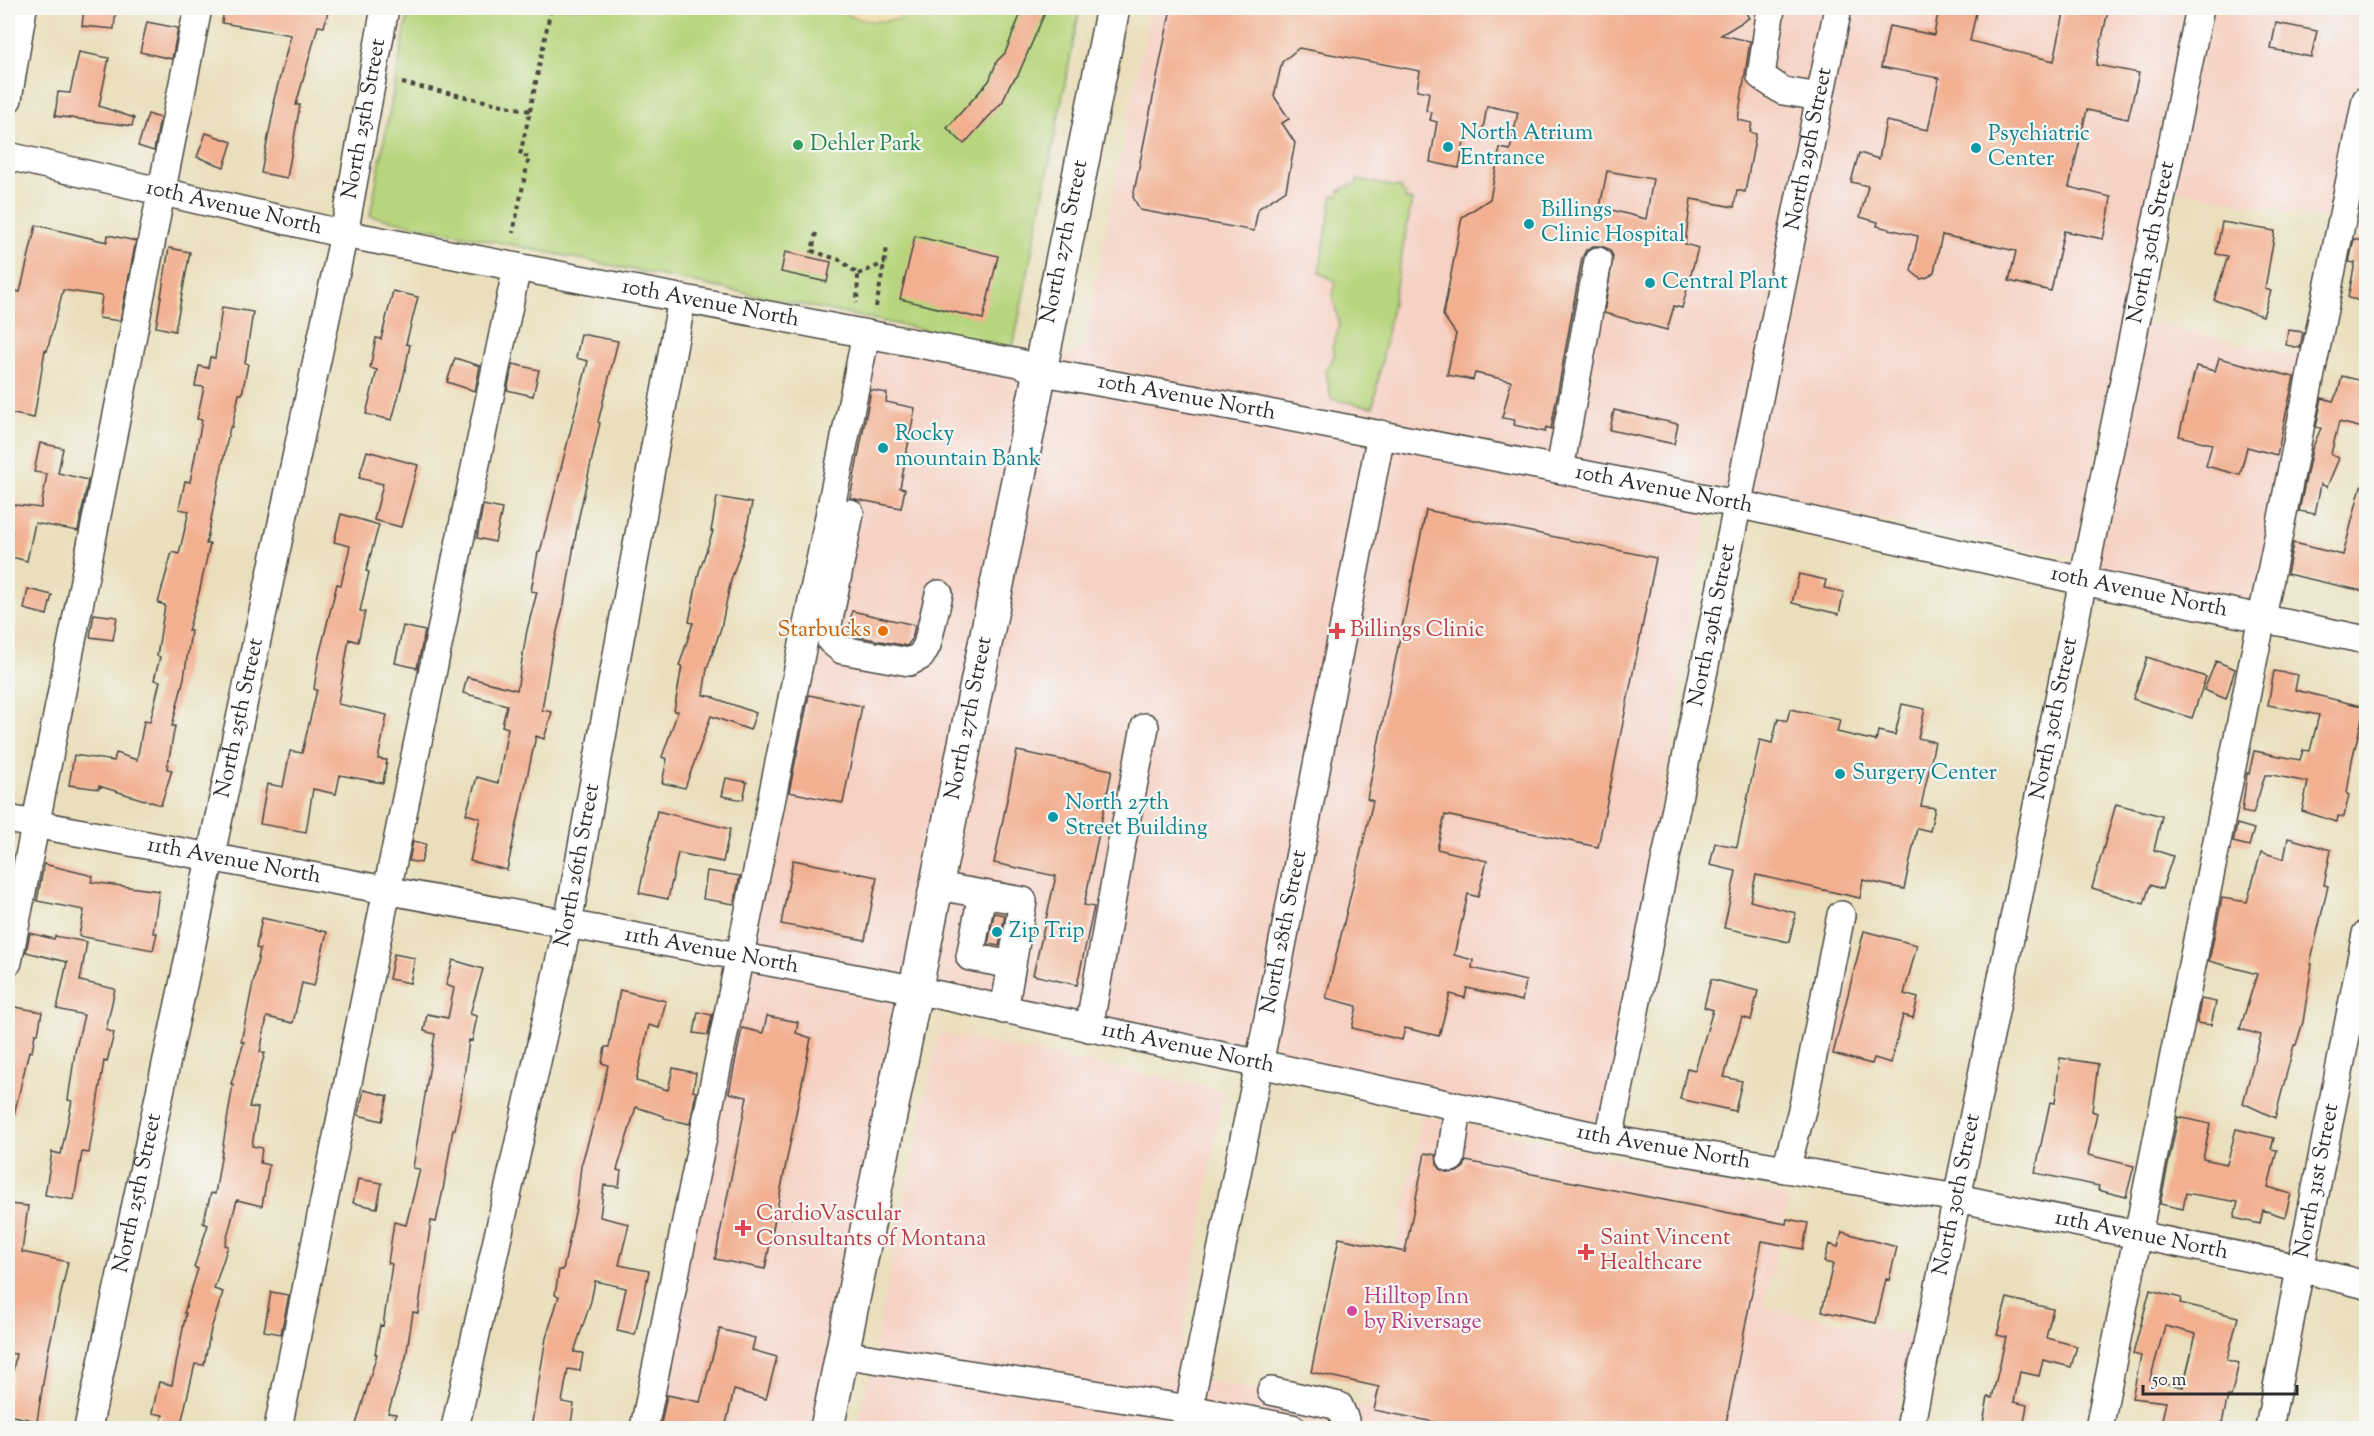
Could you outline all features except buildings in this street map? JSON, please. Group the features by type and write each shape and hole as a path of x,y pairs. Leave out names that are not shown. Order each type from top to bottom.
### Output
{"main road":[{"name":"North 27th Street","path":"827,1428 1038,371 1113,8"}],"street":[{"path":"8,99 23,8"},
{"path":"8,963 198,8"},
{"name":"North 25th Street","path":"88,1428 344,234 385,8"},
{"path":"1771,8 1761,76 1784,91 1820,97"},
{"name":"North 29th Street","path":"1609,1139 1838,8"},
{"name":"North 30th Street","path":"1911,1428 2200,8"},
{"path":"2099,1428 2367,100"},
{"name":"10th Avenue North","path":"8,156 344,234 1019,363 1038,371 1737,504 2083,581 2367,640"},
{"path":"1560,469 1598,261"},
{"path":"278,1428 517,267"},
{"name":"North 26th Street","path":"455,1428 568,923 682,299"},
{"path":"644,1428 866,334"},
{"name":"North 28th Street","path":"1187,1419 1259,1065 1381,435"},
{"path":"850,513 828,625 831,641 842,650 909,662 921,656 927,645 939,594"},
{"path":"1089,1028 1145,727"},
{"name":"11th Avenue North","path":"8,819 568,923 916,991 1609,1139 1958,1197 2299,1268 2367,1286"},
{"path":"937,886 1023,901 1004,1010"},
{"path":"982,894 970,957 1012,965"},
{"path":"1786,1169 1803,1106 1841,915"},
{"name":"North 31st Street","path":"2268,1428 2367,934"},
{"path":"1451,1158 1458,1107"},
{"path":"842,1354 1187,1419 1292,1428"},
{"path":"1271,1391 1339,1406 1345,1420 1344,1428"}],"path":[{"path":"513,233 529,157 520,155 551,8"},
{"path":"402,83 530,111"},
{"path":"816,233 812,251 840,260 858,274"},
{"path":"876,307 887,248"},
{"path":"858,274 885,263"},
{"path":"857,303 858,274"}],"shaded area":[{"name":"Billings Clinic","path":"1150,8 2184,8 2075,557 1711,488 1609,1139 916,991 827,1428 644,1428 866,334 1038,371 1083,349"},
{"path":"2200,8 2366,8 2366,101 2342,222 2163,188"},
{"path":"2136,320 2314,360 2262,618 2083,581"},
{"name":"Saint Vincent Healthcare","path":"939,1033 1223,1090 1177,1376 1366,1408 1422,1115 1789,1197 1764,1307 1912,1336 1892,1428 858,1428"}],"green space":[{"path":"409,8 1080,8 1013,348 370,216"},
{"path":"1357,180 1402,188 1402,193 1406,194 1405,199 1412,200 1373,407 1331,399 1326,371 1335,354 1332,347 1340,326 1333,298 1335,281 1319,272 1333,195 1338,196 1339,190 1343,191 1344,187 1349,188 1350,184 1356,185"}],"sand":[{"path":"836,8 904,8 900,19 866,21 852,17"}],"place":[{"name":"Dehler Park","path":"798,145"},
{"name":"North Atrium Entrance","path":"1448,147"},
{"name":"Psychiatric Center","path":"1976,148"},
{"name":"Billings Clinic Hospital","path":"1529,224"},
{"name":"Central Plant","path":"1650,283"},
{"name":"Rocky mountain Bank","path":"883,448"},
{"name":"Starbucks","path":"883,631"},
{"name":"Billings Clinic","path":"1337,631"},
{"name":"Surgery Center","path":"1840,774"},
{"name":"North 27th Street Building","path":"1053,817"},
{"name":"Zip Trip","path":"997,932"},
{"name":"CardioVascular Consultants of Montana","path":"743,1228"},
{"name":"Saint Vincent Healthcare","path":"1586,1252"},
{"name":"Hilltop Inn by Riversage","path":"1352,1311"}]}
